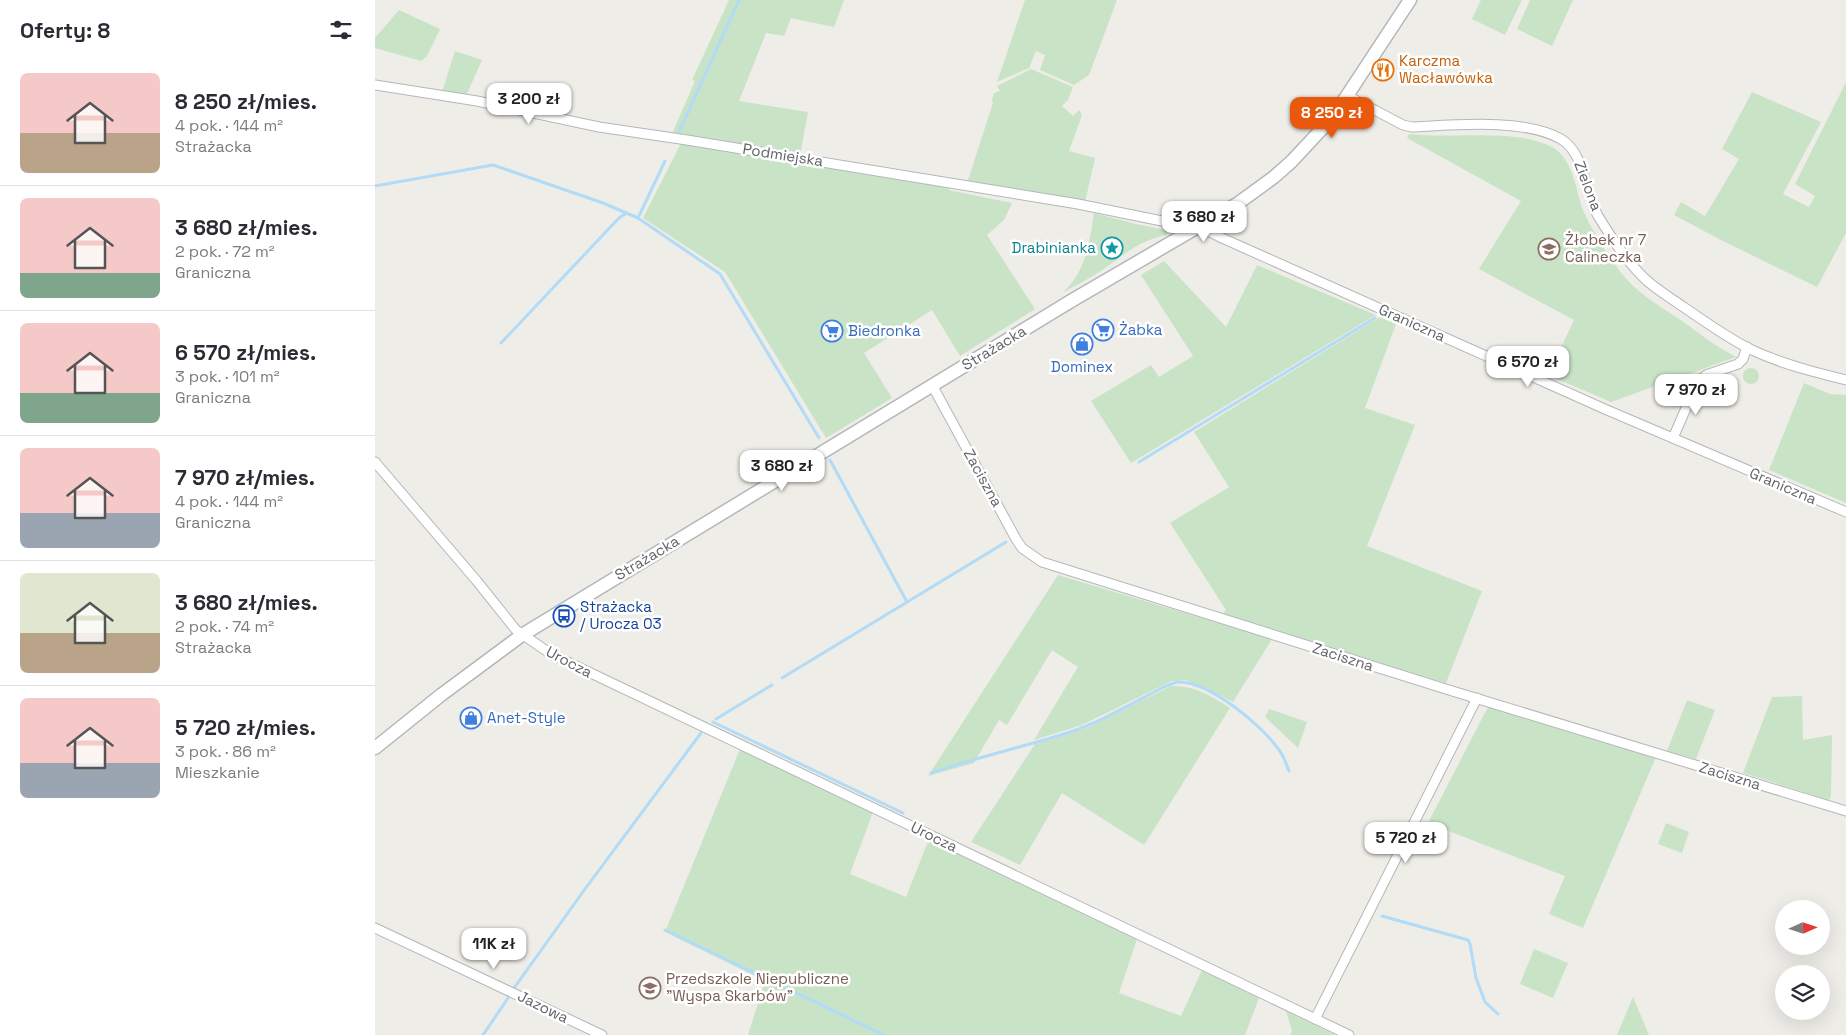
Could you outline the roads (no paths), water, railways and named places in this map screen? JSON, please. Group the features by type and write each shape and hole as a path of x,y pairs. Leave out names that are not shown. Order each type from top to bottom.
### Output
{"street":[{"name":"Strażacka","path":"375,748 522,635 932,385 1237,204 1274,177 1311,142 1348,96 1410,0"},
{"name":"Podmiejska","path":"375,85 477,101 599,127 1078,204 1172,223 1187,233"},
{"name":"Zielona","path":"1348,96 1403,124 1412,126 1491,124 1527,128 1561,139 1571,147 1578,158 1594,208 1606,229 1633,266 1655,288 1747,347 1799,367 1846,380"},
{"name":"Graniczna","path":"1201,227 1239,246 1673,438 1846,512"},
{"path":"1673,438 1697,384 1706,375 1737,364 1743,359 1747,347"},
{"name":"Zaciszna","path":"932,385 1016,539 1023,548 1042,562 1239,625 1846,811"},
{"path":"375,462 522,635"},
{"name":"Urocza","path":"522,635 560,660 1349,1035"},
{"path":"1315,1019 1477,698"},
{"name":"Jazowa","path":"375,928 602,1035"}],"waterway":[{"path":"679,132 739,0"},
{"path":"375,186 493,165 603,203 638,218 665,161"},
{"path":"501,343 618,219 626,213"},
{"path":"638,218 720,274 819,438"},
{"path":"1139,462 1375,318"},
{"path":"830,460 907,602"},
{"path":"782,678 1006,542"},
{"path":"931,773 1082,728 1177,682 1190,683 1204,688 1219,696 1248,717 1279,750 1284,757 1289,771"},
{"path":"716,719 772,685"},
{"path":"713,722 903,813"},
{"path":"514,988 701,733"},
{"path":"1382,916 1468,940 1476,978 1485,1002 1498,1014"},
{"path":"665,930 884,1035"},
{"path":"483,1035 508,998"}],"place":[{"name":"Karczma Wacławówka","path":"1383,70"},
{"name":"Drabinianka","path":"1112,248"},
{"name":"Żłobek nr 7 Calineczka","path":"1549,249"},
{"name":"Żabka","path":"1103,330"},
{"name":"Biedronka","path":"832,331"},
{"name":"Dominex","path":"1082,344"},
{"name":"Strażacka / Urocza 03","path":"564,616"},
{"name":"Anet-Style","path":"471,718"},
{"name":"Przedszkole Niepubliczne \"Wyspa Skarbów\"","path":"650,988"}]}
